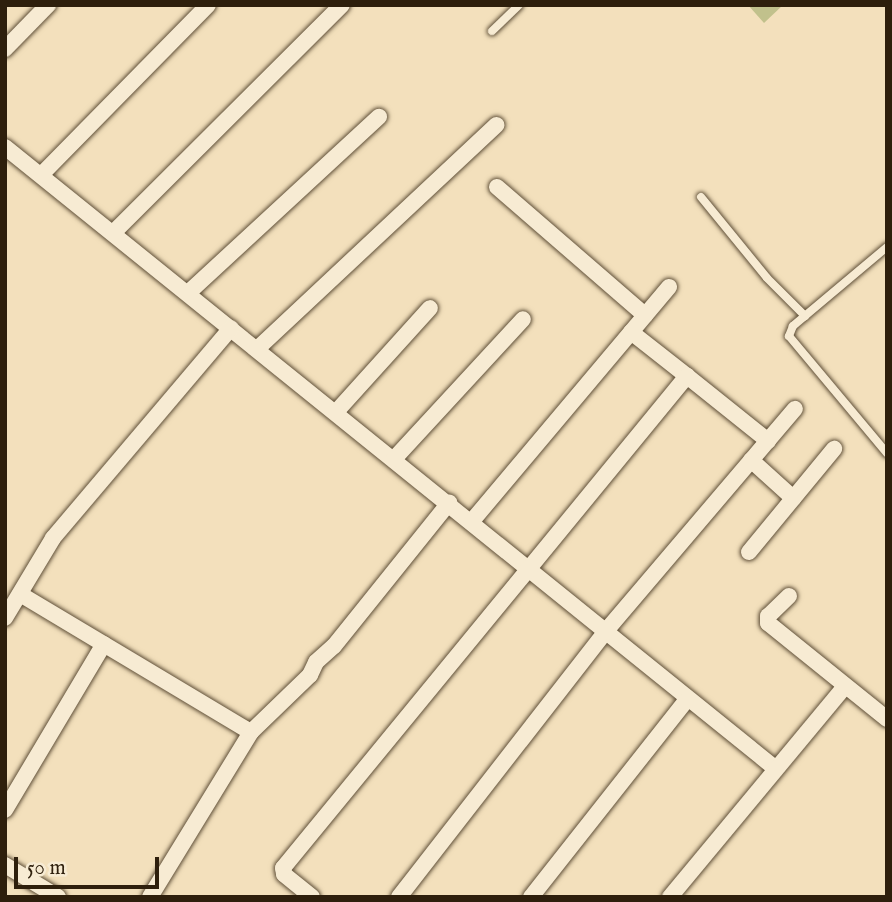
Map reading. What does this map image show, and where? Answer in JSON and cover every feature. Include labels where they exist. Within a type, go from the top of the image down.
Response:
[{"type":"street","points":[[5,49],[48,5]]},
{"type":"street","points":[[41,175],[208,5]]},
{"type":"street","points":[[114,233],[342,5]]},
{"type":"street","points":[[188,293],[379,117]]},
{"type":"street","points":[[257,349],[496,125]]},
{"type":"street","points":[[5,147],[449,503],[686,701],[775,768]]},
{"type":"street","points":[[497,187],[645,315]]},
{"type":"street","points":[[472,522],[668,287]]},
{"type":"street","points":[[336,412],[430,308]]},
{"type":"street","points":[[394,459],[523,319]]},
{"type":"street","points":[[5,618],[53,538],[231,328]]},
{"type":"street","points":[[631,332],[768,441]]},
{"type":"street","points":[[312,897],[282,869],[687,376]]},
{"type":"street","points":[[399,897],[605,632],[795,409]]},
{"type":"street","points":[[749,552],[834,449]]},
{"type":"street","points":[[751,460],[793,498]]},
{"type":"street","points":[[150,897],[251,732],[310,675],[316,662],[334,646],[449,503]]},
{"type":"street","points":[[20,594],[251,732]]},
{"type":"street","points":[[789,596],[767,621],[887,719]]},
{"type":"street","points":[[5,810],[104,645]]},
{"type":"street","points":[[670,897],[845,686]]},
{"type":"street","points":[[531,897],[686,701]]},
{"type":"street","points":[[5,865],[58,897]]},
{"type":"lane","points":[[492,31],[519,5]]},
{"type":"lane","points":[[701,197],[767,278],[805,316]]},
{"type":"lane","points":[[887,247],[793,326],[791,342],[887,453]]},
{"type":"green space","points":[[748,5],[783,5],[764,23]]}]
